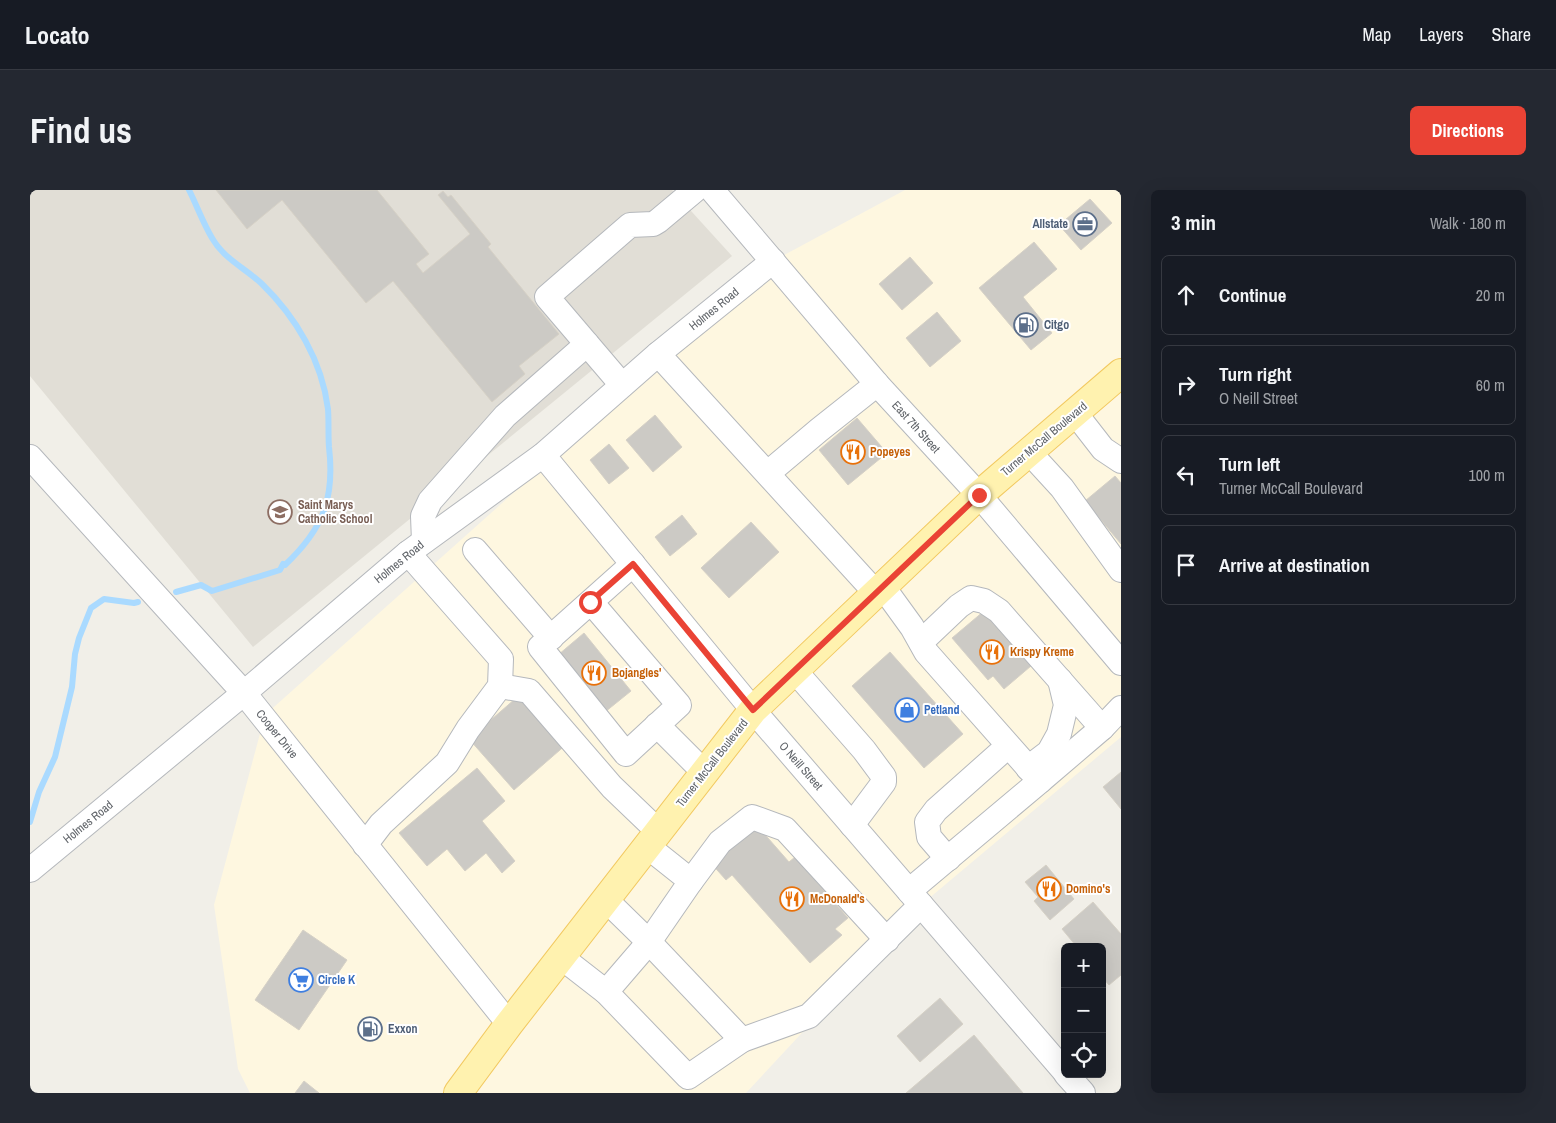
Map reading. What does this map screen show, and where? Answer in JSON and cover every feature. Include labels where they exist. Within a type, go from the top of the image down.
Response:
[{"type":"main road","name":"Turner McCall Boulevard","points":[[458,1093],[509,1024],[753,710],[979,495],[1121,374]]},
{"type":"street","points":[[622,385],[547,297],[630,225],[656,223],[695,190]]},
{"type":"street","name":"East 7th Street","points":[[712,190],[878,384],[979,495],[1121,662]]},
{"type":"street","name":"Holmes Road","points":[[30,870],[244,693],[416,547],[543,455],[658,354],[773,261]]},
{"type":"street","points":[[365,845],[381,824],[447,763],[468,729],[500,686],[501,659],[416,547],[423,516],[430,501],[505,416],[588,344]]},
{"type":"street","points":[[658,354],[768,474],[912,626],[926,652],[1034,775]]},
{"type":"street","points":[[768,474],[819,430],[878,384]]},
{"type":"street","points":[[1075,413],[1103,449],[1121,461]]},
{"type":"street","points":[[1029,452],[1062,488],[1121,570]]},
{"type":"street","name":"O Neill Street","points":[[543,455],[753,710],[1061,1067]]},
{"type":"street","name":"Cooper Drive","points":[[30,457],[244,693],[509,1024]]},
{"type":"street","points":[[475,550],[551,638]]},
{"type":"street","points":[[590,602],[679,705],[626,754],[540,647],[551,638],[590,602],[633,564]]},
{"type":"street","points":[[921,642],[959,606],[971,598],[984,600],[999,611],[1102,728]]},
{"type":"street","points":[[795,670],[864,750],[884,777],[884,782],[852,825]]},
{"type":"street","points":[[1034,775],[1059,734],[1066,705],[1060,680]]},
{"type":"street","points":[[500,686],[529,691],[612,787],[653,839],[691,881]]},
{"type":"street","points":[[561,957],[606,992],[688,1077],[742,1040],[809,1016],[887,940],[915,898],[948,859],[1034,775],[1102,728],[1121,708]]},
{"type":"street","points":[[657,725],[705,773]]},
{"type":"street","points":[[948,859],[929,837],[927,822],[936,810],[1008,746]]},
{"type":"street","points":[[606,992],[650,942],[720,842],[752,817],[785,829],[887,940]]},
{"type":"street","points":[[606,900],[650,942],[742,1040]]},
{"type":"street","name":"O Neill Street","points":[[1070,1078],[1083,1093]]},
{"type":"shaded area","name":"Saint Marys Catholic School","points":[[33,190],[672,190],[732,256],[253,647],[30,376],[30,193]]},
{"type":"shaded area","points":[[905,190],[1121,190],[1121,737],[921,905],[746,1093],[250,1093],[238,1069],[214,905],[265,715],[773,261]]},
{"type":"building","points":[[216,190],[377,190],[429,254],[416,264],[423,273],[470,234],[438,195],[443,191],[448,197],[451,195],[491,244],[488,247],[559,334],[519,366],[525,374],[492,402],[393,281],[366,303],[282,200],[247,229]]},
{"type":"building","name":"Allstate","points":[[1090,199],[1112,223],[1081,250],[1059,225]]},
{"type":"building","points":[[1034,242],[1057,269],[1023,297],[1052,333],[1031,350],[979,288]]},
{"type":"building","points":[[910,257],[933,283],[902,310],[879,284]]},
{"type":"building","points":[[937,312],[961,341],[930,367],[906,338]]},
{"type":"building","points":[[655,415],[682,447],[653,472],[626,440]]},
{"type":"building","name":"Popeyes","points":[[857,418],[887,453],[848,485],[819,450]]},
{"type":"building","points":[[609,444],[629,468],[609,484],[590,460]]},
{"type":"building","points":[[1115,476],[1121,483],[1121,544],[1085,501]]},
{"type":"building","points":[[682,515],[697,534],[670,556],[655,537]]},
{"type":"building","points":[[751,522],[779,552],[729,598],[701,568]]},
{"type":"building","name":"Krispy Kreme","points":[[984,611],[1031,666],[1004,689],[993,676],[988,680],[952,638]]},
{"type":"building","name":"Bojangles'","points":[[584,633],[631,691],[605,712],[558,655]]},
{"type":"building","name":"Petland","points":[[890,652],[963,734],[924,768],[852,686]]},
{"type":"building","points":[[523,692],[568,743],[514,790],[469,739]]},
{"type":"building","points":[[477,768],[505,801],[482,821],[515,861],[502,873],[486,853],[465,871],[447,849],[427,866],[399,833]]},
{"type":"building","points":[[1121,772],[1121,809],[1103,787]]},
{"type":"building","name":"McDonald's","points":[[754,822],[789,862],[795,857],[848,918],[835,929],[842,935],[810,963],[732,875],[726,880],[709,861]]},
{"type":"building","name":"Domino's","points":[[1046,865],[1074,899],[1050,920],[1034,901],[1038,897],[1025,882]]},
{"type":"building","points":[[1093,902],[1121,934],[1121,975],[1109,985],[1106,982],[1106,943],[1074,943],[1062,929]]},
{"type":"building","name":"Circle K","points":[[303,930],[347,960],[299,1030],[255,1000]]},
{"type":"building","points":[[940,998],[963,1024],[920,1062],[897,1036]]},
{"type":"building","points":[[974,1035],[1023,1093],[906,1093]]},
{"type":"building","points":[[304,1081],[319,1093],[295,1093]]},
{"type":"waterway","points":[[176,592],[201,585],[212,591],[280,570],[283,564],[285,565],[309,539],[317,526],[324,512],[330,482],[328,409],[325,391],[306,341],[286,311],[262,284],[222,252],[212,238],[189,190]]},
{"type":"waterway","points":[[30,822],[39,792],[55,757],[72,687],[75,654],[91,608],[104,599],[138,602]]},
{"type":"place","name":"Allstate","points":[[1085,224]]},
{"type":"place","name":"Citgo","points":[[1026,325]]},
{"type":"place","name":"Popeyes","points":[[853,452]]},
{"type":"place","name":"Saint Marys Catholic School","points":[[280,512]]},
{"type":"place","name":"Krispy Kreme","points":[[992,652]]},
{"type":"place","name":"Bojangles'","points":[[594,673]]},
{"type":"place","name":"Petland","points":[[907,710]]},
{"type":"place","name":"Domino's","points":[[1049,889]]},
{"type":"place","name":"McDonald's","points":[[792,899]]},
{"type":"place","name":"Circle K","points":[[301,980]]},
{"type":"place","name":"Exxon","points":[[370,1029]]},
{"type":"route","points":[[590,602],[633,564],[753,710],[979,495]]}]
